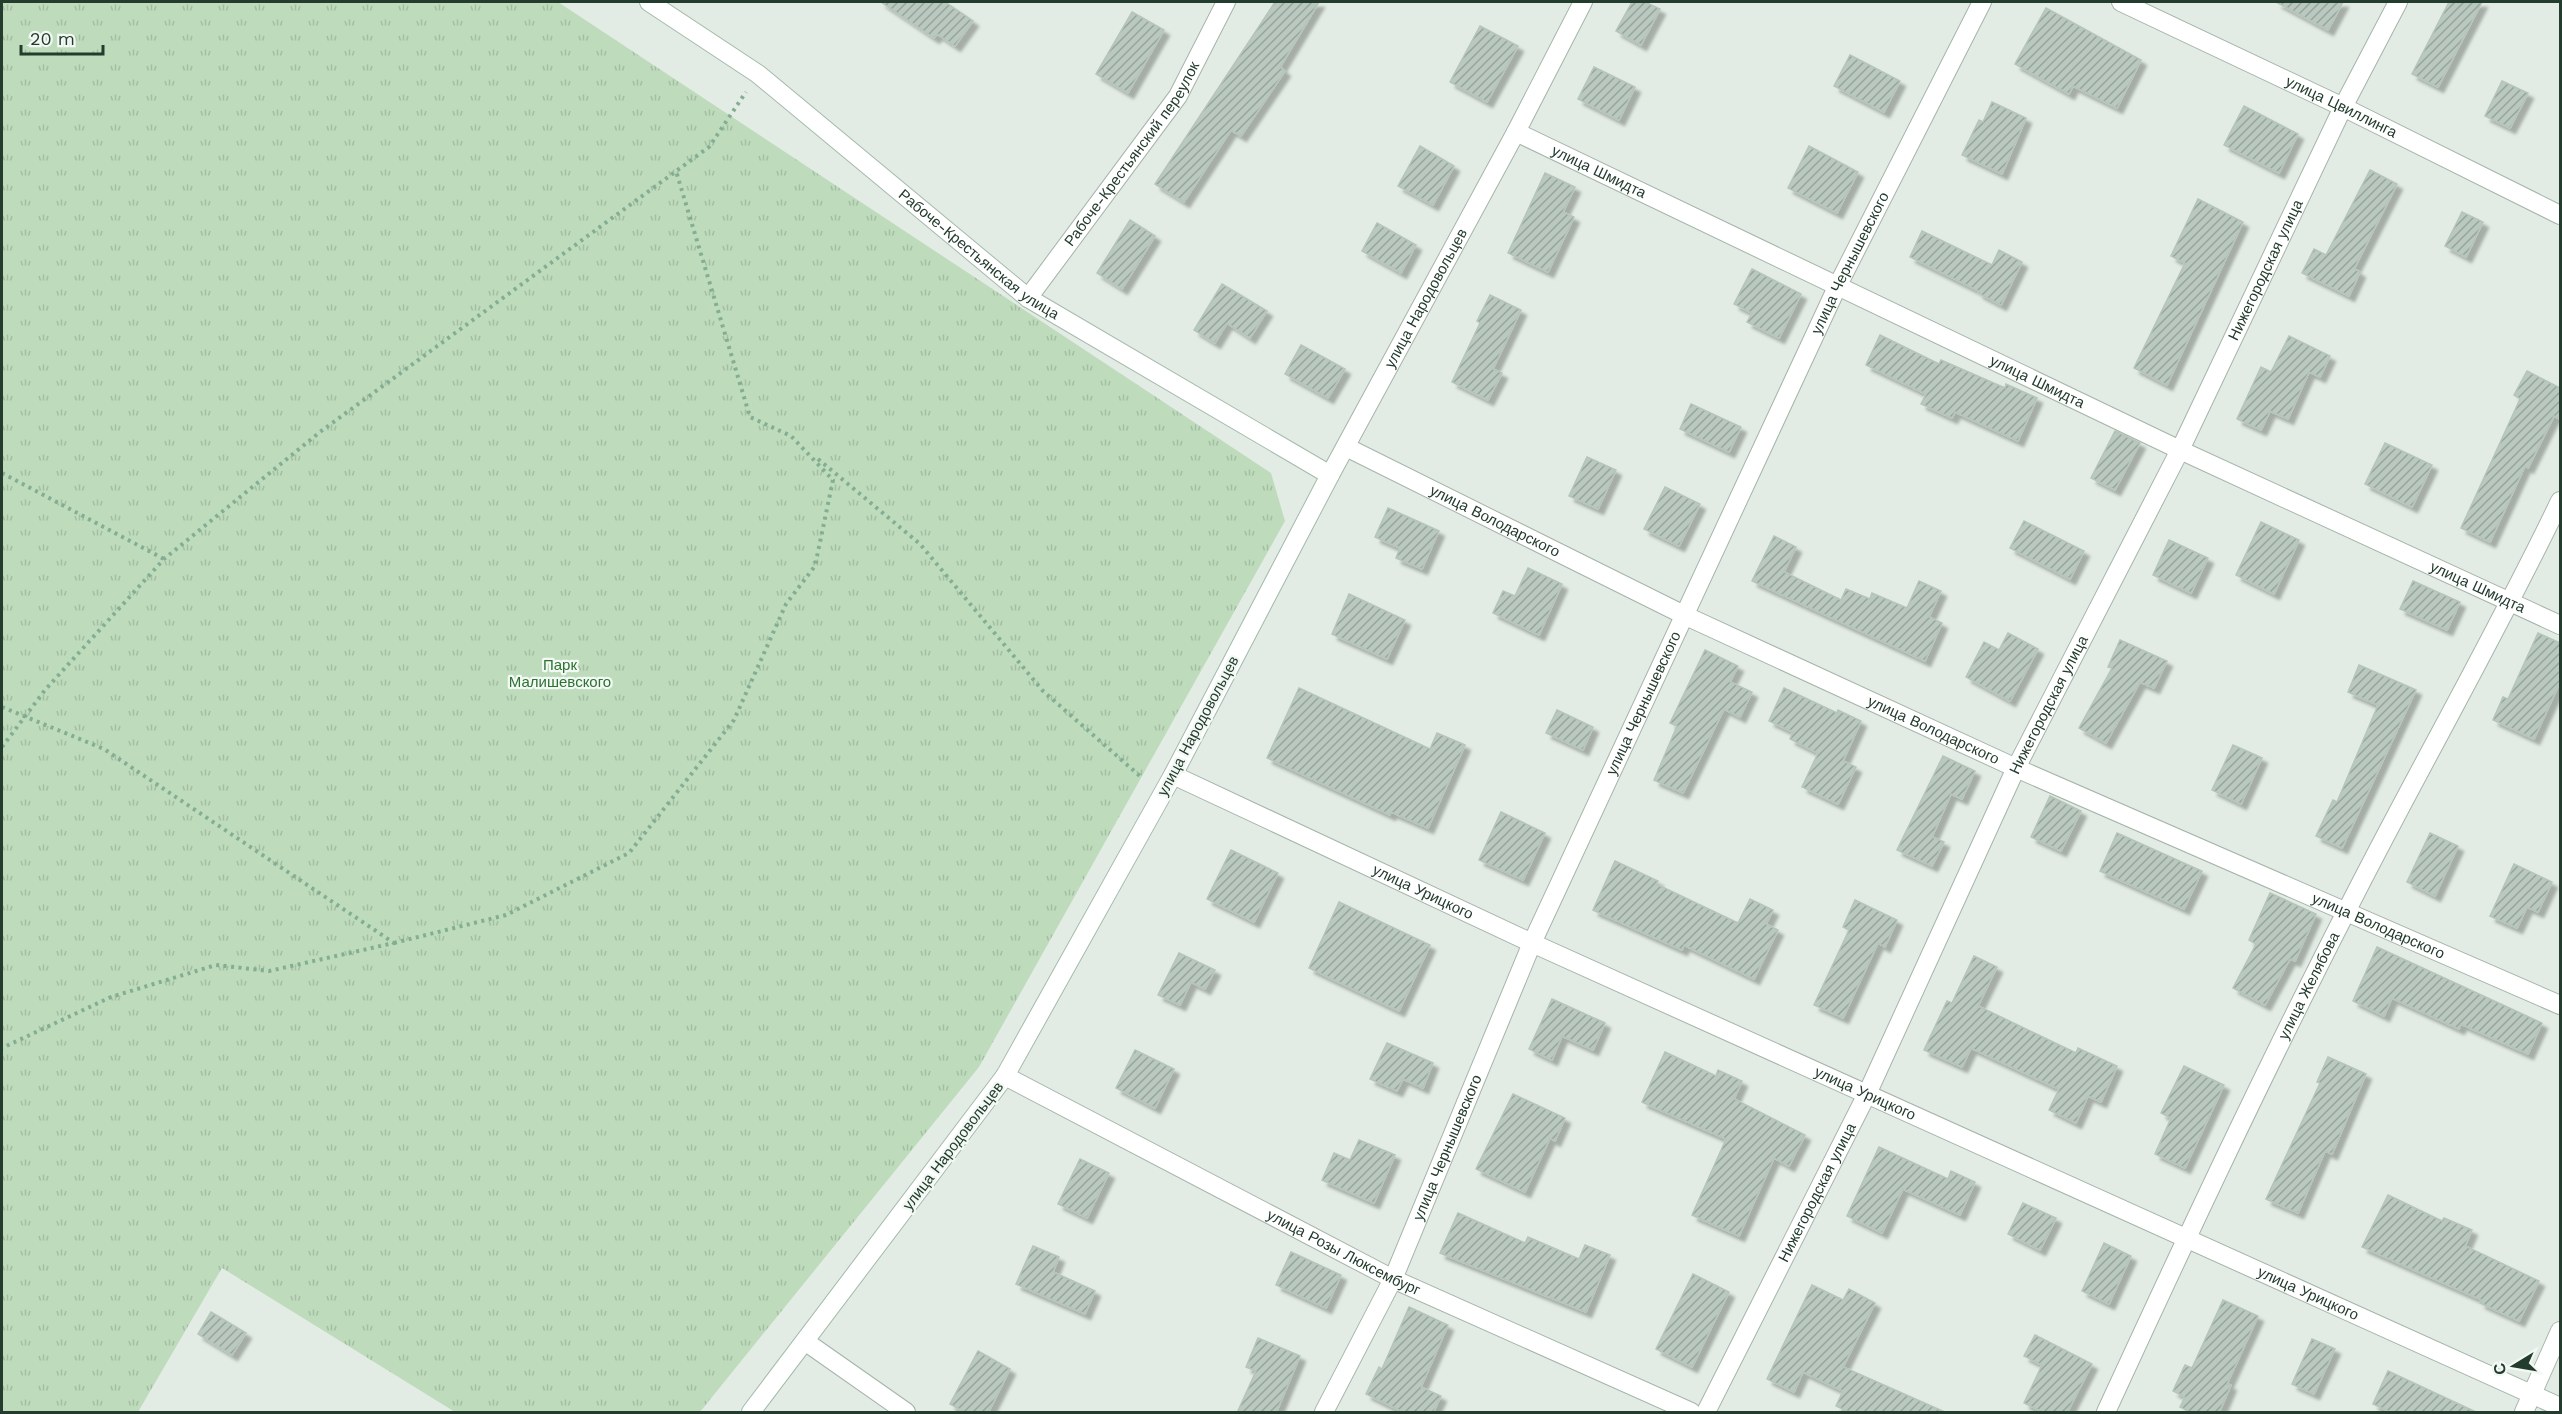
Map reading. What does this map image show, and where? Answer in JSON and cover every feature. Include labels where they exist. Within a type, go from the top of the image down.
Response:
[{"type":"street","name":"Рабоче-Крестьянская улица","points":[[649,2],[758,74],[1028,298],[1330,475]]},
{"type":"street","name":"Рабоче-Крестьянский переулок","points":[[1028,298],[1178,96],[1226,2]]},
{"type":"street","name":"улица Народовольцев","points":[[751,1413],[1005,1076],[1173,775],[1330,475],[1348,448],[1583,2]]},
{"type":"street","name":"улица Чернышевского","points":[[1324,1413],[1393,1279],[1532,943],[1838,285],[1982,2]]},
{"type":"street","name":"улица Цвиллинга","points":[[2121,2],[2343,106],[2560,215]]},
{"type":"street","name":"Нижегородская улица","points":[[1706,1413],[1867,1094],[2016,768],[2180,450],[2343,106],[2398,2]]},
{"type":"street","name":"улица Шмидта","points":[[1516,132],[2180,450],[2511,605],[2560,625]]},
{"type":"street","name":"улица Володарского","points":[[1348,448],[1686,616],[2016,768],[2560,1005]]},
{"type":"street","name":"улица Желябова","points":[[2106,1413],[2187,1236],[2345,913],[2511,605],[2560,501]]},
{"type":"street","name":"улица Урицкого","points":[[1173,775],[1532,943],[2187,1236],[2560,1407]]},
{"type":"street","name":"улица Розы Люксембург","points":[[1005,1076],[1393,1279],[1691,1413]]},
{"type":"street","points":[[2524,1413],[2560,1332]]},
{"type":"street","points":[[806,1342],[899,1405],[906,1413]]},
{"type":"path","points":[[2,747],[45,690],[164,559],[320,432],[709,147],[758,74]]},
{"type":"path","points":[[676,171],[712,299],[750,417],[791,436],[920,544],[1043,692],[1142,777]]},
{"type":"path","points":[[2,1048],[111,997],[216,965],[268,971],[506,915],[629,853],[734,720],[786,604],[815,566],[833,480],[810,453]]},
{"type":"path","points":[[2,473],[164,559]]},
{"type":"path","points":[[2,707],[104,749],[394,943]]},
{"type":"green space","name":"Парк Малишевского","points":[[2,2],[558,2],[1271,473],[1285,521],[979,1067],[700,1412],[455,1412],[222,1268],[138,1412],[2,1412]]},
{"type":"building","points":[[881,2],[945,2],[973,21],[955,46],[937,34],[934,38]]},
{"type":"building","points":[[1275,2],[1319,2],[1280,67],[1285,71],[1241,136],[1231,130],[1184,202],[1155,184]]},
{"type":"building","points":[[1632,2],[1645,2],[1660,9],[1641,45],[1616,31]]},
{"type":"building","points":[[2276,2],[2343,2],[2328,30]]},
{"type":"building","points":[[2449,2],[2482,2],[2438,87],[2412,74]]},
{"type":"building","points":[[2046,8],[2141,60],[2117,108],[2073,86],[2069,94],[2015,64]]},
{"type":"building","points":[[1132,12],[1164,30],[1128,93],[1096,74]]},
{"type":"building","points":[[1480,26],[1518,46],[1487,102],[1450,82]]},
{"type":"building","points":[[1850,55],[1900,81],[1884,112],[1834,86]]},
{"type":"building","points":[[1594,67],[1635,87],[1619,120],[1578,99]]},
{"type":"building","points":[[2502,81],[2528,93],[2510,128],[2485,116]]},
{"type":"building","points":[[1992,102],[2026,118],[2002,174],[1962,155],[1979,120],[1983,122]]},
{"type":"building","points":[[2244,106],[2298,134],[2279,173],[2224,145]]},
{"type":"building","points":[[1420,146],[1454,166],[1433,205],[1398,186]]},
{"type":"building","points":[[1809,146],[1858,172],[1837,213],[1788,188]]},
{"type":"building","points":[[2370,170],[2397,184],[2354,269],[2360,272],[2349,296],[2302,273],[2314,249],[2326,255]]},
{"type":"building","points":[[1545,173],[1575,187],[1563,212],[1574,217],[1548,272],[1508,253]]},
{"type":"building","points":[[2198,199],[2243,222],[2167,385],[2134,368],[2185,263],[2171,256]]},
{"type":"building","points":[[2462,212],[2483,222],[2466,257],[2445,246]]},
{"type":"building","points":[[1130,220],[1155,236],[1122,289],[1097,273]]},
{"type":"building","points":[[1377,223],[1416,245],[1401,273],[1362,251]]},
{"type":"building","points":[[1922,231],[1992,265],[1999,250],[2022,262],[2001,305],[1978,293],[1979,291],[1910,257]]},
{"type":"building","points":[[1752,269],[1801,294],[1779,338],[1747,322],[1752,313],[1734,304]]},
{"type":"building","points":[[1222,284],[1267,311],[1250,338],[1227,323],[1215,343],[1194,330]]},
{"type":"building","points":[[1490,295],[1521,310],[1493,369],[1502,373],[1488,400],[1452,382],[1480,323],[1477,321]]},
{"type":"building","points":[[1880,335],[1939,364],[1941,360],[2005,388],[2006,384],[2037,398],[2018,441],[1955,412],[1952,418],[1921,404],[1926,394],[1866,365]]},
{"type":"building","points":[[2289,336],[2330,356],[2320,377],[2309,372],[2288,419],[2270,411],[2261,430],[2237,419],[2261,367],[2271,372]]},
{"type":"building","points":[[1301,345],[1345,369],[1328,398],[1285,374]]},
{"type":"building","points":[[2527,371],[2560,388],[2560,419],[2554,416],[2528,468],[2525,466],[2490,542],[2461,528],[2520,399],[2514,395]]},
{"type":"building","points":[[1691,404],[1741,427],[1729,452],[1680,429]]},
{"type":"building","points":[[2115,431],[2140,443],[2115,490],[2091,478]]},
{"type":"building","points":[[2385,443],[2432,465],[2412,507],[2365,484]]},
{"type":"building","points":[[1587,457],[1616,470],[1598,509],[1569,496]]},
{"type":"building","points":[[1665,487],[1700,504],[1679,546],[1644,529]]},
{"type":"building","points":[[1388,508],[1439,531],[1422,569],[1396,558],[1400,548],[1375,537]]},
{"type":"building","points":[[2024,521],[2084,551],[2070,579],[2010,548]]},
{"type":"building","points":[[2261,522],[2299,540],[2274,594],[2236,575]]},
{"type":"building","points":[[1774,536],[1796,547],[1784,572],[1841,600],[1846,589],[1870,599],[1872,593],[1907,608],[1919,581],[1941,591],[1929,617],[1942,623],[1925,661],[1752,581]]},
{"type":"building","points":[[2169,540],[2208,558],[2191,593],[2153,575]]},
{"type":"building","points":[[1528,568],[1562,584],[1539,635],[1493,613],[1503,591],[1515,596]]},
{"type":"building","points":[[2413,581],[2460,602],[2447,630],[2400,609]]},
{"type":"building","points":[[1349,594],[1405,620],[1387,659],[1332,634]]},
{"type":"building","points":[[2008,633],[2038,649],[2010,701],[1966,677],[1984,642],[1999,650]]},
{"type":"building","points":[[2538,633],[2560,643],[2560,682],[2534,739],[2493,720],[2503,697],[2508,699]]},
{"type":"building","points":[[2120,640],[2167,661],[2154,688],[2140,682],[2106,743],[2079,728],[2112,668],[2108,667]]},
{"type":"building","points":[[1705,650],[1738,666],[1730,682],[1752,692],[1740,717],[1724,709],[1683,793],[1654,780],[1677,726],[1670,723]]},
{"type":"building","points":[[2359,665],[2416,690],[2342,848],[2316,836],[2333,800],[2337,802],[2378,705],[2348,692]]},
{"type":"building","points":[[1299,688],[1430,749],[1437,733],[1465,745],[1428,828],[1391,812],[1390,815],[1267,758]]},
{"type":"building","points":[[1784,688],[1837,713],[1838,710],[1861,721],[1843,761],[1856,767],[1838,804],[1802,787],[1818,753],[1790,739],[1793,732],[1769,721]]},
{"type":"building","points":[[1557,710],[1593,727],[1583,750],[1546,733]]},
{"type":"building","points":[[2233,745],[2262,758],[2241,804],[2212,790]]},
{"type":"building","points":[[1943,756],[1975,771],[1962,799],[1951,794],[1932,837],[1944,842],[1932,866],[1897,850]]},
{"type":"building","points":[[2050,796],[2081,811],[2061,851],[2031,837]]},
{"type":"building","points":[[1501,812],[1545,833],[1523,880],[1479,860]]},
{"type":"building","points":[[2117,833],[2202,871],[2184,909],[2100,871]]},
{"type":"building","points":[[2430,833],[2458,846],[2435,896],[2407,882]]},
{"type":"building","points":[[1231,850],[1278,873],[1254,922],[1207,899]]},
{"type":"building","points":[[1615,861],[1658,881],[1656,884],[1738,923],[1750,899],[1773,910],[1766,924],[1778,930],[1754,979],[1684,945],[1682,950],[1593,910]]},
{"type":"building","points":[[2514,864],[2552,882],[2538,912],[2527,907],[2517,928],[2490,916]]},
{"type":"building","points":[[2270,893],[2316,914],[2295,961],[2290,959],[2265,1005],[2233,988],[2256,944],[2249,940]]},
{"type":"building","points":[[1855,900],[1897,920],[1885,947],[1878,943],[1843,1018],[1814,1005],[1849,930],[1843,927]]},
{"type":"building","points":[[1339,902],[1430,945],[1399,1011],[1309,968]]},
{"type":"building","points":[[2377,947],[2542,1023],[2528,1054],[2461,1024],[2459,1029],[2392,998],[2384,1016],[2353,1001]]},
{"type":"building","points":[[1179,953],[1215,970],[1205,989],[1191,982],[1180,1005],[1158,995]]},
{"type":"building","points":[[1974,956],[1997,967],[1978,1006],[2076,1053],[2078,1048],[2117,1066],[2101,1102],[2088,1096],[2076,1123],[2049,1110],[2059,1089],[1971,1048],[1962,1067],[1924,1050],[1947,1001],[1952,1003]]},
{"type":"building","points":[[1552,999],[1605,1023],[1593,1050],[1562,1036],[1552,1060],[1529,1049]]},
{"type":"building","points":[[1387,1043],[1433,1063],[1423,1088],[1403,1079],[1397,1091],[1370,1079]]},
{"type":"building","points":[[1135,1050],[1174,1069],[1155,1108],[1116,1088]]},
{"type":"building","points":[[1665,1052],[1716,1076],[1718,1070],[1742,1081],[1734,1099],[1805,1135],[1789,1166],[1774,1158],[1739,1236],[1692,1215],[1726,1139],[1642,1102]]},
{"type":"building","points":[[2328,1057],[2366,1074],[2332,1154],[2325,1151],[2298,1213],[2266,1199],[2320,1083],[2317,1082]]},
{"type":"building","points":[[2184,1066],[2224,1085],[2185,1168],[2155,1154],[2171,1118],[2161,1113]]},
{"type":"building","points":[[1513,1094],[1565,1118],[1555,1141],[1550,1138],[1525,1192],[1476,1169]]},
{"type":"building","points":[[1359,1140],[1395,1155],[1374,1203],[1322,1180],[1334,1153],[1350,1160]]},
{"type":"building","points":[[1879,1147],[1948,1179],[1951,1171],[1975,1182],[1960,1215],[1903,1189],[1882,1233],[1847,1216]]},
{"type":"building","points":[[1080,1159],[1109,1173],[1087,1218],[1058,1204]]},
{"type":"building","points":[[2388,1195],[2442,1221],[2444,1218],[2472,1230],[2465,1246],[2539,1281],[2519,1321],[2480,1303],[2482,1300],[2362,1247]]},
{"type":"building","points":[[2023,1203],[2056,1218],[2040,1250],[2008,1234]]},
{"type":"building","points":[[1458,1213],[1525,1243],[1528,1237],[1579,1259],[1585,1245],[1610,1255],[1586,1312],[1440,1253]]},
{"type":"building","points":[[2104,1243],[2131,1256],[2109,1304],[2082,1291]]},
{"type":"building","points":[[1033,1246],[1059,1257],[1053,1272],[1095,1291],[1085,1314],[1016,1284]]},
{"type":"building","points":[[1291,1252],[1341,1275],[1326,1308],[1276,1285]]},
{"type":"building","points":[[1693,1274],[1729,1292],[1692,1367],[1656,1349]]},
{"type":"building","points":[[1812,1285],[1843,1300],[1849,1289],[1875,1303],[1843,1367],[1947,1413],[1851,1413],[1836,1406],[1843,1391],[1803,1372],[1794,1392],[1767,1379]]},
{"type":"building","points":[[2223,1300],[2258,1316],[2227,1384],[2231,1385],[2219,1413],[2192,1413],[2180,1407],[2185,1397],[2173,1391],[2185,1365],[2192,1368]]},
{"type":"building","points":[[1409,1307],[1448,1325],[1421,1387],[1441,1396],[1433,1413],[1405,1413],[1366,1394],[1379,1367],[1382,1369]]},
{"type":"building","points":[[211,1312],[246,1333],[232,1355],[198,1334]]},
{"type":"building","points":[[2035,1335],[2092,1364],[2067,1413],[2045,1413],[2024,1403],[2042,1365],[2024,1356]]},
{"type":"building","points":[[1258,1338],[1300,1356],[1276,1413],[1237,1413],[1256,1371],[1246,1367]]},
{"type":"building","points":[[2312,1339],[2335,1349],[2314,1394],[2292,1384]]},
{"type":"building","points":[[978,1351],[1010,1369],[988,1413],[966,1413],[950,1404]]},
{"type":"building","points":[[2388,1371],[2478,1413],[2392,1413],[2373,1404]]}]
